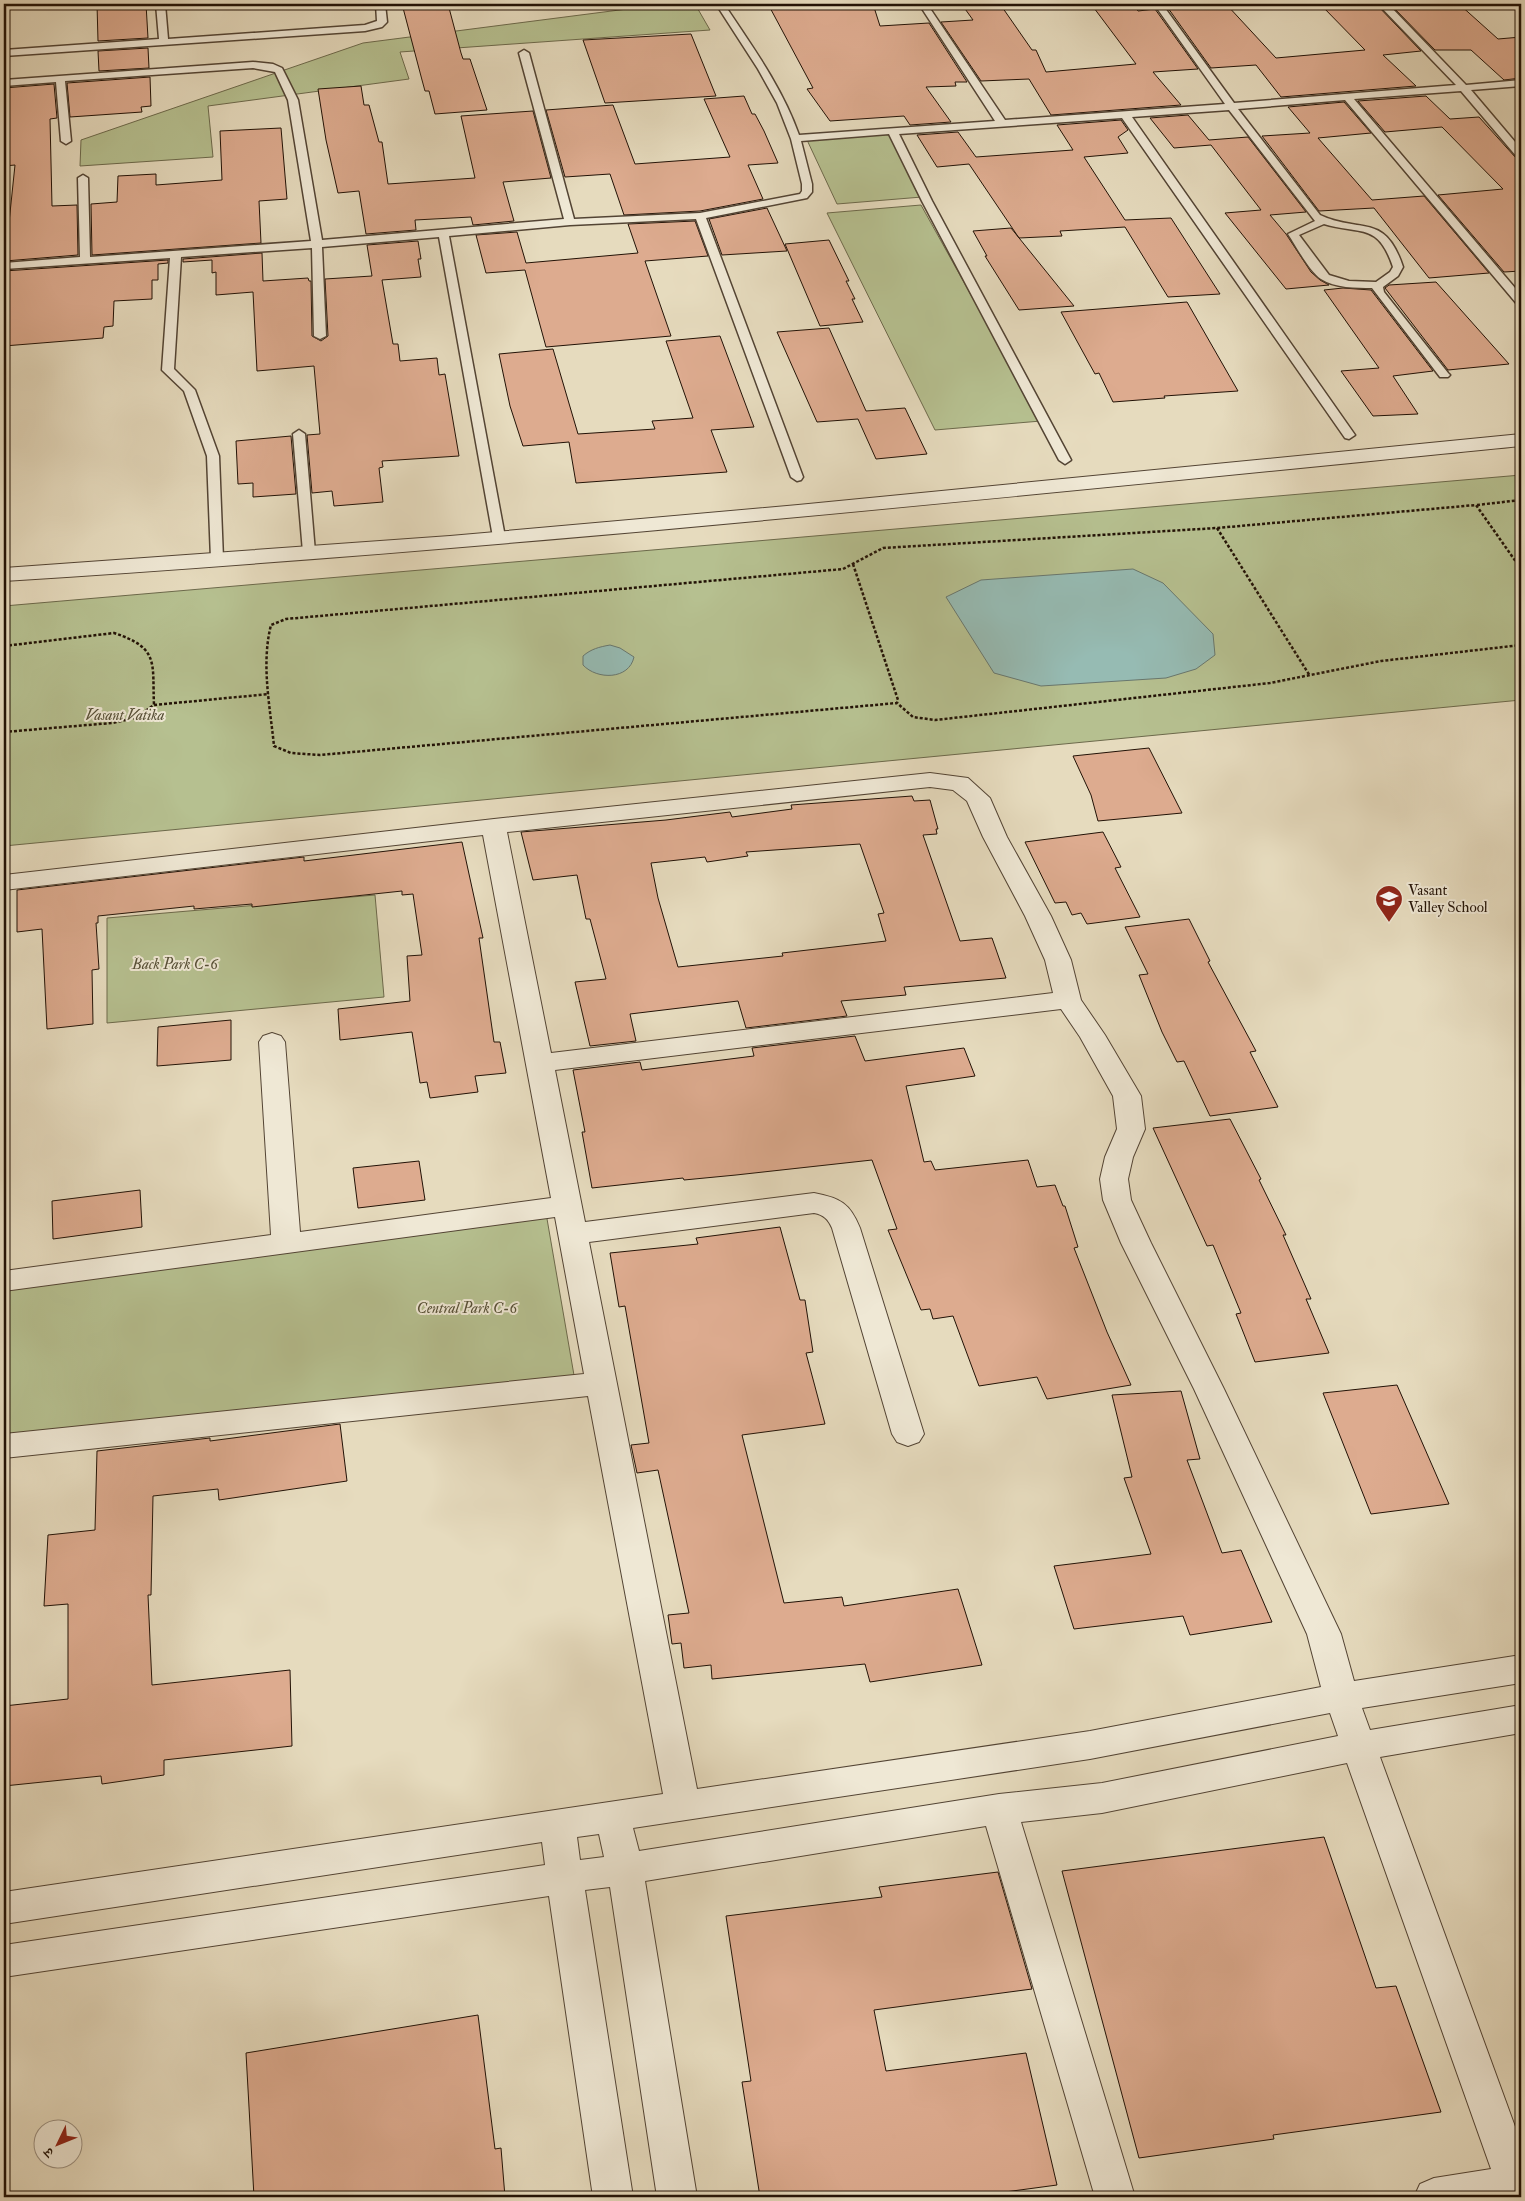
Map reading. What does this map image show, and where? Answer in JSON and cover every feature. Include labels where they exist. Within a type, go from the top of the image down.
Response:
[{"type":"street","points":[[4,575],[499,537],[1071,486],[1521,440]]},
{"type":"street","points":[[4,882],[494,826],[930,780],[960,783],[978,798],[995,837],[1038,916],[1058,960],[1068,1000],[1092,1034],[1127,1096],[1131,1129],[1119,1157],[1114,1179],[1117,1200],[1136,1243],[1210,1389],[1324,1634],[1341,1697],[1358,1746],[1520,2187],[1434,2197]]},
{"type":"street","points":[[494,826],[683,1806]]},
{"type":"street","points":[[540,1063],[1068,1000]]},
{"type":"street","points":[[272,1042],[286,1243]]},
{"type":"street","points":[[4,1281],[286,1243],[570,1220],[814,1203],[830,1205],[841,1216],[846,1228],[908,1434]]},
{"type":"street","points":[[4,1446],[602,1383]]},
{"type":"street","points":[[4,1908],[1090,1745],[1341,1697],[1521,1669]]},
{"type":"street","points":[[4,1961],[566,1877],[1000,1809],[1102,1798],[1358,1746],[1521,1719]]},
{"type":"street","points":[[1000,1809],[1115,2197]]},
{"type":"street","points":[[613,1817],[624,1868],[677,2197]]},
{"type":"street","points":[[557,1825],[613,2197]]},
{"type":"lane","points":[[160,4],[164,42]]},
{"type":"lane","points":[[4,53],[374,27],[382,22],[380,4]]},
{"type":"lane","points":[[4,266],[176,255],[570,222],[700,216],[803,196],[807,192],[807,184],[796,138],[775,92],[720,4]]},
{"type":"lane","points":[[923,4],[1002,124]]},
{"type":"lane","points":[[1158,4],[1231,106],[1316,217],[1323,221],[1363,227],[1383,237],[1391,245],[1398,267],[1394,274],[1379,285],[1333,281],[1326,277],[1318,270],[1293,234],[1323,221]]},
{"type":"lane","points":[[1383,4],[1463,88],[1521,155]]},
{"type":"lane","points":[[524,53],[570,222]]},
{"type":"lane","points":[[4,83],[253,65],[279,70],[292,100],[317,244],[320,336]]},
{"type":"lane","points":[[60,79],[66,141]]},
{"type":"lane","points":[[796,138],[1125,115],[1521,84]]},
{"type":"lane","points":[[1348,98],[1521,302]]},
{"type":"lane","points":[[1125,115],[1349,434]]},
{"type":"lane","points":[[893,132],[927,201],[1066,460]]},
{"type":"lane","points":[[83,178],[85,260]]},
{"type":"lane","points":[[700,216],[796,477]]},
{"type":"lane","points":[[443,232],[499,537]]},
{"type":"lane","points":[[176,255],[168,370],[189,390],[213,456],[216,559]]},
{"type":"lane","points":[[1379,285],[1377,286],[1379,292],[1444,375]]},
{"type":"lane","points":[[299,434],[309,552]]},
{"type":"path","points":[[1521,500],[1217,528],[883,548],[844,569],[286,619],[271,626],[268,634],[267,662],[274,746],[283,752],[297,755],[371,751],[897,703],[913,717],[934,720],[1270,683],[1381,660],[1521,645]]},
{"type":"path","points":[[1476,505],[1521,569]]},
{"type":"path","points":[[1217,528],[1310,676]]},
{"type":"path","points":[[853,564],[898,700],[897,703]]},
{"type":"path","points":[[4,646],[114,633],[129,637],[144,645],[151,652],[154,705]]},
{"type":"path","points":[[4,732],[112,723],[135,718],[154,705],[269,694]]},
{"type":"green space","points":[[666,4],[695,4],[710,30],[400,52],[409,79],[208,106],[213,157],[80,166],[81,140],[363,43]]},
{"type":"green space","points":[[889,134],[922,197],[837,204],[807,140]]},
{"type":"green space","points":[[921,205],[1041,421],[935,430],[827,213]]},
{"type":"green space","name":"Vasant Vatika","points":[[1521,475],[1521,700],[4,846],[4,606]]},
{"type":"green space","name":"Back Park C-6","points":[[375,895],[384,997],[107,1023],[107,918]]},
{"type":"green space","name":"Central Park C-6","points":[[546,1213],[575,1381],[4,1445],[4,1281]]},
{"type":"water","points":[[1133,569],[1163,583],[1213,634],[1215,655],[1196,669],[1166,678],[1041,686],[994,673],[946,597],[981,580]]},
{"type":"water","points":[[610,645],[620,648],[634,657],[631,665],[626,670],[619,674],[604,675],[589,670],[583,665],[583,656],[595,649]]},
{"type":"building","points":[[97,4],[146,4],[148,38],[98,41]]},
{"type":"building","points":[[402,4],[448,4],[463,59],[470,59],[487,110],[435,114],[429,91],[425,91]]},
{"type":"building","points":[[768,4],[873,4],[880,26],[929,23],[967,82],[955,82],[956,86],[926,87],[951,122],[910,125],[904,116],[830,121],[807,89],[813,88]]},
{"type":"building","points":[[1000,4],[1032,50],[1036,50],[1046,72],[1136,64],[1091,4],[1133,4],[1138,11],[1155,9],[1198,69],[1153,72],[1181,105],[1051,115],[1029,79],[981,81],[941,22],[973,20],[963,6]]},
{"type":"building","points":[[1226,4],[1276,58],[1365,50],[1320,4],[1376,4],[1421,51],[1383,55],[1416,86],[1281,97],[1256,65],[1211,68],[1168,8]]},
{"type":"building","points":[[1390,4],[1459,4],[1498,39],[1521,37],[1521,78],[1504,80],[1471,50],[1435,50]]},
{"type":"building","points":[[691,34],[716,96],[605,103],[583,40]]},
{"type":"building","points":[[148,48],[149,68],[99,71],[98,51]]},
{"type":"building","points":[[150,77],[151,106],[141,107],[142,112],[70,117],[67,83]]},
{"type":"building","points":[[54,84],[57,118],[50,119],[52,206],[77,205],[78,255],[5,261],[15,165],[4,166],[4,88]]},
{"type":"building","points":[[361,86],[364,105],[369,105],[379,142],[382,142],[388,184],[475,178],[461,116],[533,111],[551,178],[503,182],[514,221],[473,225],[471,217],[415,220],[416,230],[366,234],[359,191],[338,193],[326,140],[318,89]]},
{"type":"building","points":[[744,96],[752,114],[755,114],[764,131],[778,163],[748,165],[763,199],[700,211],[624,215],[610,174],[565,177],[546,110],[613,105],[635,164],[730,157],[704,99]]},
{"type":"building","points":[[1426,96],[1450,119],[1479,117],[1516,158],[1521,160],[1521,271],[1504,272],[1438,195],[1503,189],[1442,127],[1385,132],[1358,101]]},
{"type":"building","points":[[1344,102],[1371,133],[1318,138],[1372,200],[1424,196],[1489,273],[1429,278],[1374,208],[1319,211],[1262,136],[1310,133],[1288,107]]},
{"type":"building","points":[[1188,115],[1209,140],[1248,137],[1306,212],[1270,215],[1286,234],[1311,272],[1329,285],[1286,289],[1225,213],[1261,210],[1211,145],[1174,148],[1150,118]]},
{"type":"building","points":[[1121,120],[1128,130],[1118,137],[1128,153],[1084,157],[1125,220],[1171,218],[1220,294],[1168,297],[1125,227],[1060,231],[1062,236],[1019,238],[969,164],[937,167],[917,135],[958,132],[976,157],[1073,150],[1057,125]]},
{"type":"building","points":[[281,128],[287,199],[259,201],[261,243],[92,255],[91,204],[117,202],[118,176],[156,174],[156,185],[222,180],[220,131]]},
{"type":"building","points":[[767,208],[787,251],[722,255],[709,219]]},
{"type":"building","points":[[695,221],[708,256],[645,261],[671,336],[546,347],[525,270],[486,273],[476,235],[517,232],[526,263],[638,253],[628,224]]},
{"type":"building","points":[[1011,228],[1074,306],[1019,310],[985,256],[987,256],[973,231]]},
{"type":"building","points":[[829,240],[849,281],[846,281],[863,322],[820,326],[785,244]]},
{"type":"building","points":[[418,241],[421,277],[382,280],[393,344],[398,344],[400,361],[437,358],[439,375],[445,374],[459,456],[382,461],[383,467],[379,468],[383,502],[334,506],[332,491],[312,493],[307,435],[320,434],[314,366],[257,371],[253,292],[216,295],[216,272],[212,273],[212,260],[183,262],[183,259],[262,253],[263,281],[308,278],[311,281],[312,336],[321,341],[328,336],[325,279],[372,276],[367,245]]},
{"type":"building","points":[[168,260],[168,263],[158,264],[158,280],[152,280],[152,299],[114,301],[113,326],[104,327],[103,338],[4,346],[4,271]]},
{"type":"building","points":[[1436,282],[1509,364],[1448,370],[1385,288],[1389,285]]},
{"type":"building","points":[[1343,288],[1371,290],[1433,371],[1393,376],[1418,414],[1373,416],[1341,371],[1379,368],[1324,290]]},
{"type":"building","points":[[1187,302],[1238,391],[1164,396],[1165,398],[1113,402],[1099,373],[1095,374],[1061,312]]},
{"type":"building","points":[[829,328],[866,411],[905,408],[927,454],[876,459],[858,419],[817,422],[777,332]]},
{"type":"building","points":[[720,336],[754,427],[711,430],[727,472],[576,483],[569,442],[523,446],[510,406],[499,354],[553,349],[578,434],[655,429],[652,421],[693,418],[666,341]]},
{"type":"building","points":[[291,436],[296,494],[253,497],[253,483],[238,484],[236,441]]},
{"type":"building","points":[[1149,748],[1182,813],[1098,821],[1091,795],[1073,756]]},
{"type":"building","points":[[912,796],[914,801],[930,800],[938,829],[936,829],[937,834],[923,835],[960,941],[992,938],[1006,978],[904,987],[906,995],[841,1001],[847,1016],[746,1028],[738,1001],[630,1014],[636,1041],[590,1046],[575,982],[606,979],[590,919],[586,919],[577,875],[533,880],[521,832],[666,820],[730,812],[732,817],[792,809],[791,805]],"holes":[[[860,844],[884,913],[878,914],[886,941],[782,953],[783,956],[678,967],[658,898],[651,863],[705,857],[707,862],[748,856],[746,852]]]},
{"type":"building","points":[[1103,832],[1121,867],[1115,868],[1140,917],[1087,924],[1081,913],[1072,915],[1066,902],[1055,903],[1025,842]]},
{"type":"building","points":[[462,842],[483,938],[479,938],[494,1042],[500,1042],[506,1073],[475,1076],[478,1092],[430,1098],[427,1082],[420,1083],[412,1032],[340,1040],[338,1009],[410,1001],[407,956],[422,955],[413,894],[402,895],[402,891],[252,907],[252,904],[194,909],[194,906],[98,916],[98,923],[96,923],[99,969],[92,970],[93,1024],[47,1029],[42,929],[17,932],[17,890],[304,857],[304,861]]},
{"type":"building","points":[[1189,919],[1210,961],[1208,962],[1256,1051],[1250,1052],[1278,1107],[1210,1116],[1184,1061],[1177,1062],[1162,1032],[1139,975],[1148,974],[1125,927]]},
{"type":"building","points":[[231,1020],[231,1060],[157,1066],[158,1027]]},
{"type":"building","points":[[855,1036],[865,1061],[964,1048],[975,1076],[906,1086],[924,1162],[931,1161],[935,1170],[1028,1160],[1037,1187],[1055,1185],[1063,1206],[1065,1206],[1078,1247],[1074,1248],[1107,1332],[1131,1385],[1047,1399],[1037,1377],[979,1386],[953,1316],[933,1319],[930,1309],[921,1310],[888,1230],[897,1229],[872,1160],[592,1188],[582,1132],[585,1132],[573,1070],[640,1062],[642,1070],[754,1056],[752,1048]]},
{"type":"building","points":[[1230,1119],[1261,1179],[1259,1180],[1286,1235],[1283,1235],[1311,1299],[1306,1299],[1329,1353],[1255,1362],[1236,1314],[1241,1313],[1213,1245],[1207,1246],[1153,1128]]},
{"type":"building","points":[[419,1161],[425,1200],[358,1208],[353,1168]]},
{"type":"building","points":[[140,1190],[142,1227],[53,1239],[52,1201]]},
{"type":"building","points":[[780,1227],[800,1300],[805,1300],[813,1352],[806,1353],[825,1424],[742,1435],[784,1603],[842,1597],[844,1606],[958,1589],[982,1665],[870,1682],[865,1664],[712,1679],[711,1665],[684,1668],[681,1643],[672,1644],[668,1615],[689,1613],[658,1470],[637,1473],[631,1445],[649,1443],[625,1306],[619,1307],[610,1253],[698,1244],[696,1238]]},
{"type":"building","points":[[1397,1385],[1449,1504],[1371,1514],[1323,1393]]},
{"type":"building","points":[[1181,1391],[1200,1459],[1187,1460],[1222,1553],[1241,1550],[1272,1622],[1190,1635],[1183,1616],[1074,1629],[1054,1566],[1151,1554],[1124,1478],[1132,1477],[1112,1395]]},
{"type":"building","points":[[340,1424],[347,1481],[219,1500],[218,1489],[153,1496],[151,1595],[148,1595],[152,1685],[290,1670],[292,1746],[164,1760],[164,1775],[102,1784],[101,1776],[4,1786],[4,1706],[68,1699],[68,1604],[44,1606],[48,1535],[95,1530],[97,1451],[210,1438],[210,1441]]},
{"type":"building","points":[[1324,1837],[1376,1988],[1396,1986],[1441,2112],[1273,2135],[1274,2139],[1139,2158],[1062,1871]]},
{"type":"building","points":[[998,1872],[1032,1989],[874,2010],[886,2071],[1026,2053],[1057,2185],[968,2197],[760,2197],[742,2082],[751,2081],[726,1916],[882,1897],[879,1887]]},
{"type":"building","points":[[478,2015],[495,2149],[501,2148],[505,2197],[254,2197],[246,2053]]},
{"type":"place","name":"Vasant Valley School","points":[[1389,923]]}]
